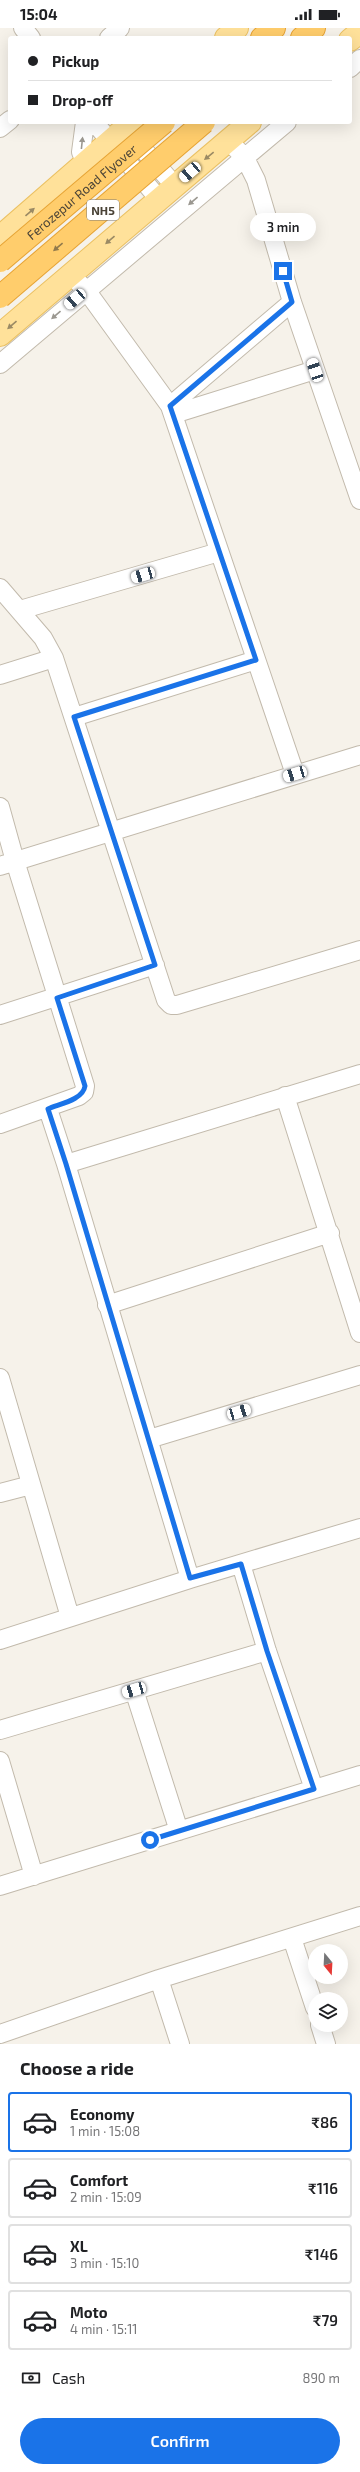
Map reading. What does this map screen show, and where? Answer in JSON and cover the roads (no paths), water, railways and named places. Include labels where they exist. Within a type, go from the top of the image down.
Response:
[{"type":"highway","points":[[264,36],[274,28]]},
{"type":"highway","points":[[304,36],[314,28]]},
{"type":"highway","name":"Ferozepur Road Flyover","points":[[0,261],[162,124]]},
{"type":"highway","name":"Ferozepur Road Flyover","points":[[0,297],[202,124]]},
{"type":"main road","points":[[228,36],[237,28]]},
{"type":"main road","points":[[352,38],[360,32]]},
{"type":"main road","points":[[0,335],[248,124]]},
{"type":"main road","points":[[0,237],[86,164],[122,129]]},
{"type":"street","points":[[111,36],[120,28]]},
{"type":"street","points":[[352,66],[360,59]]},
{"type":"street","points":[[0,128],[8,122]]},
{"type":"street","points":[[85,124],[81,152],[86,164]]},
{"type":"street","points":[[102,124],[122,129],[166,192]]},
{"type":"street","points":[[0,364],[285,124]]},
{"type":"street","points":[[228,140],[245,158],[256,180],[292,302],[360,500]]},
{"type":"street","points":[[70,274],[86,290],[172,410],[295,774]]},
{"type":"street","points":[[172,410],[292,302]]},
{"type":"street","points":[[172,410],[315,370]]},
{"type":"street","points":[[20,610],[219,552]]},
{"type":"street","points":[[0,588],[43,638],[54,658],[166,1000],[171,1004],[177,1005],[360,950]]},
{"type":"street","points":[[0,675],[54,658]]},
{"type":"street","points":[[74,717],[256,660]]},
{"type":"street","points":[[7,864],[295,774],[359,757]]},
{"type":"street","points":[[0,807],[7,864],[57,998],[85,1086],[84,1092],[80,1096],[48,1109],[0,1124]]},
{"type":"street","points":[[0,1015],[57,998],[155,965]]},
{"type":"street","points":[[66,1164],[360,1074]]},
{"type":"street","points":[[285,1096],[330,1233],[360,1333]]},
{"type":"street","points":[[48,1109],[66,1164],[190,1578]]},
{"type":"street","points":[[107,1305],[330,1233]]},
{"type":"street","points":[[149,1439],[360,1375]]},
{"type":"street","points":[[0,1378],[70,1617]]},
{"type":"street","points":[[0,1493],[31,1485]]},
{"type":"street","points":[[0,1640],[190,1578],[360,1528]]},
{"type":"street","points":[[241,1564],[267,1651],[314,1789]]},
{"type":"street","points":[[0,1730],[267,1651]]},
{"type":"street","points":[[134,1690],[179,1831]]},
{"type":"street","points":[[0,1761],[34,1876]]},
{"type":"street","points":[[0,1886],[360,1775]]},
{"type":"street","points":[[0,2034],[160,1979],[360,1916]]},
{"type":"street","points":[[292,1938],[310,1992]]},
{"type":"street","points":[[160,1979],[180,2044]]},
{"type":"street","points":[[322,2032],[326,2044]]}]
